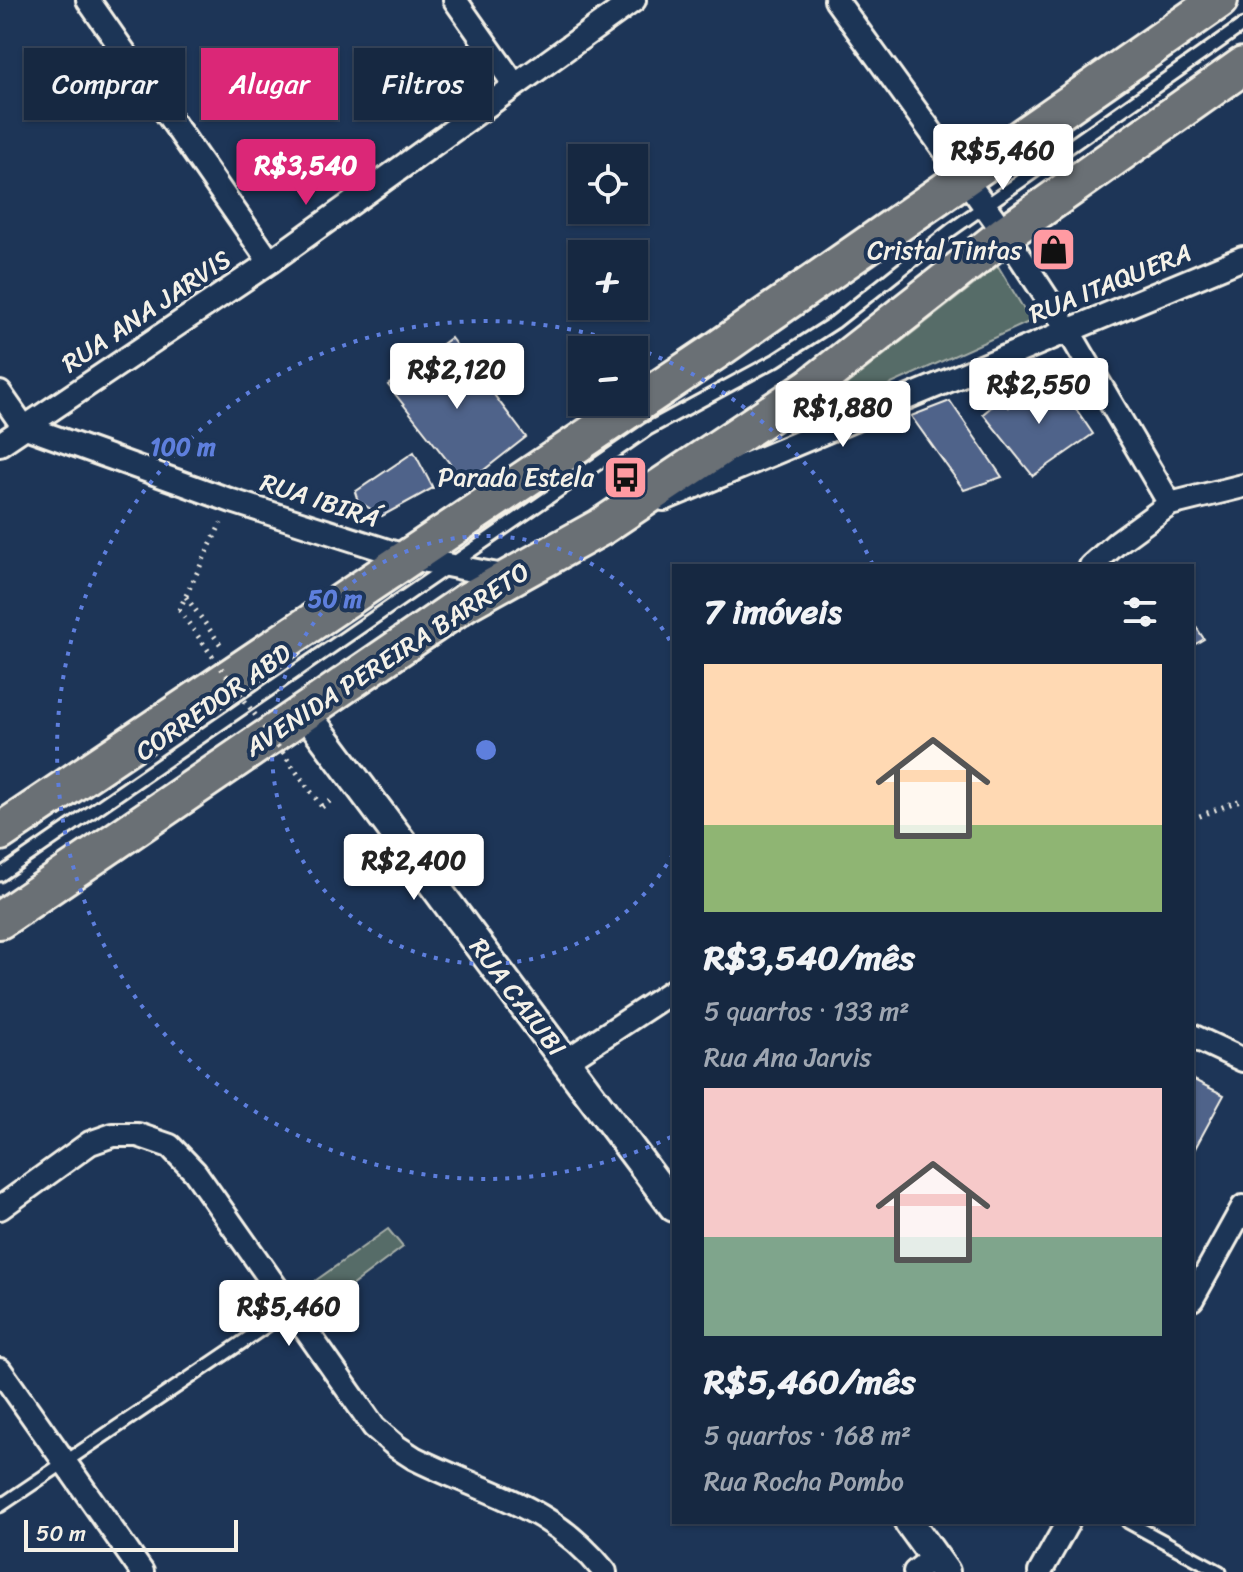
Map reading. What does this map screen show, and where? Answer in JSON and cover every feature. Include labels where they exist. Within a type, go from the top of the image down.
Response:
[{"type":"main road","points":[[0,832],[717,350],[1219,0]]},
{"type":"main road","name":"AVENIDA PEREIRA BARRETO","points":[[0,920],[466,602],[601,527],[810,387],[995,220],[1243,66]]},
{"type":"street","points":[[88,0],[270,262]]},
{"type":"street","points":[[455,0],[514,84]]},
{"type":"street","name":"RUA ANA JARVIS","points":[[0,444],[270,262],[634,0]]},
{"type":"street","points":[[836,0],[995,220],[1068,330],[1170,504]]},
{"type":"street","name":"RUA ITAQUERA","points":[[601,527],[1243,258]]},
{"type":"street","points":[[0,393],[23,426]]},
{"type":"street","name":"RUA IBIRÁ","points":[[23,426],[232,501],[407,557],[507,577]]},
{"type":"street","points":[[1093,564],[1170,504],[1243,486]]},
{"type":"street","name":"RUA CAIUBI","points":[[304,711],[672,1204]]},
{"type":"street","points":[[566,1061],[672,991]]},
{"type":"street","points":[[1194,1037],[1243,1060]]},
{"type":"street","points":[[0,1208],[90,1143],[113,1135],[138,1135],[170,1146],[195,1172],[374,1427],[397,1447],[433,1468],[498,1493],[540,1514],[593,1557],[605,1572]]},
{"type":"street","points":[[1194,1295],[1243,1207]]},
{"type":"street","points":[[0,1370],[142,1572]]},
{"type":"street","points":[[910,1524],[931,1567]]},
{"type":"street","points":[[1040,1572],[1067,1524]]},
{"type":"lane","name":"CORREDOR ABD","points":[[0,875],[648,429],[776,360],[995,220],[1243,25]]},
{"type":"lane","points":[[0,1506],[290,1310]]},
{"type":"lane","points":[[1132,1524],[1220,1572]]},
{"type":"path","points":[[232,501],[179,610],[322,807]]},
{"type":"path","points":[[186,597],[239,671]]},
{"type":"path","points":[[1194,818],[1243,799]]},
{"type":"green space","points":[[998,266],[1031,321],[787,431]]},
{"type":"green space","points":[[388,1229],[403,1247],[323,1307],[308,1286]]},
{"type":"building","points":[[451,338],[526,437],[466,484],[388,385]]},
{"type":"building","points":[[1055,378],[1093,434],[1033,476],[983,414],[1003,397],[1009,407],[1027,388],[1033,397]]},
{"type":"building","points":[[950,401],[1002,477],[964,490],[911,416]]},
{"type":"building","points":[[414,452],[433,488],[382,516],[358,501],[355,492]]},
{"type":"building","points":[[1194,624],[1204,639],[1194,645]]},
{"type":"building","points":[[1194,1080],[1224,1095],[1194,1150]]},
{"type":"place","name":"Cristal Tintas","points":[[1053,250]]},
{"type":"place","name":"Parada Estela","points":[[625,477]]}]
